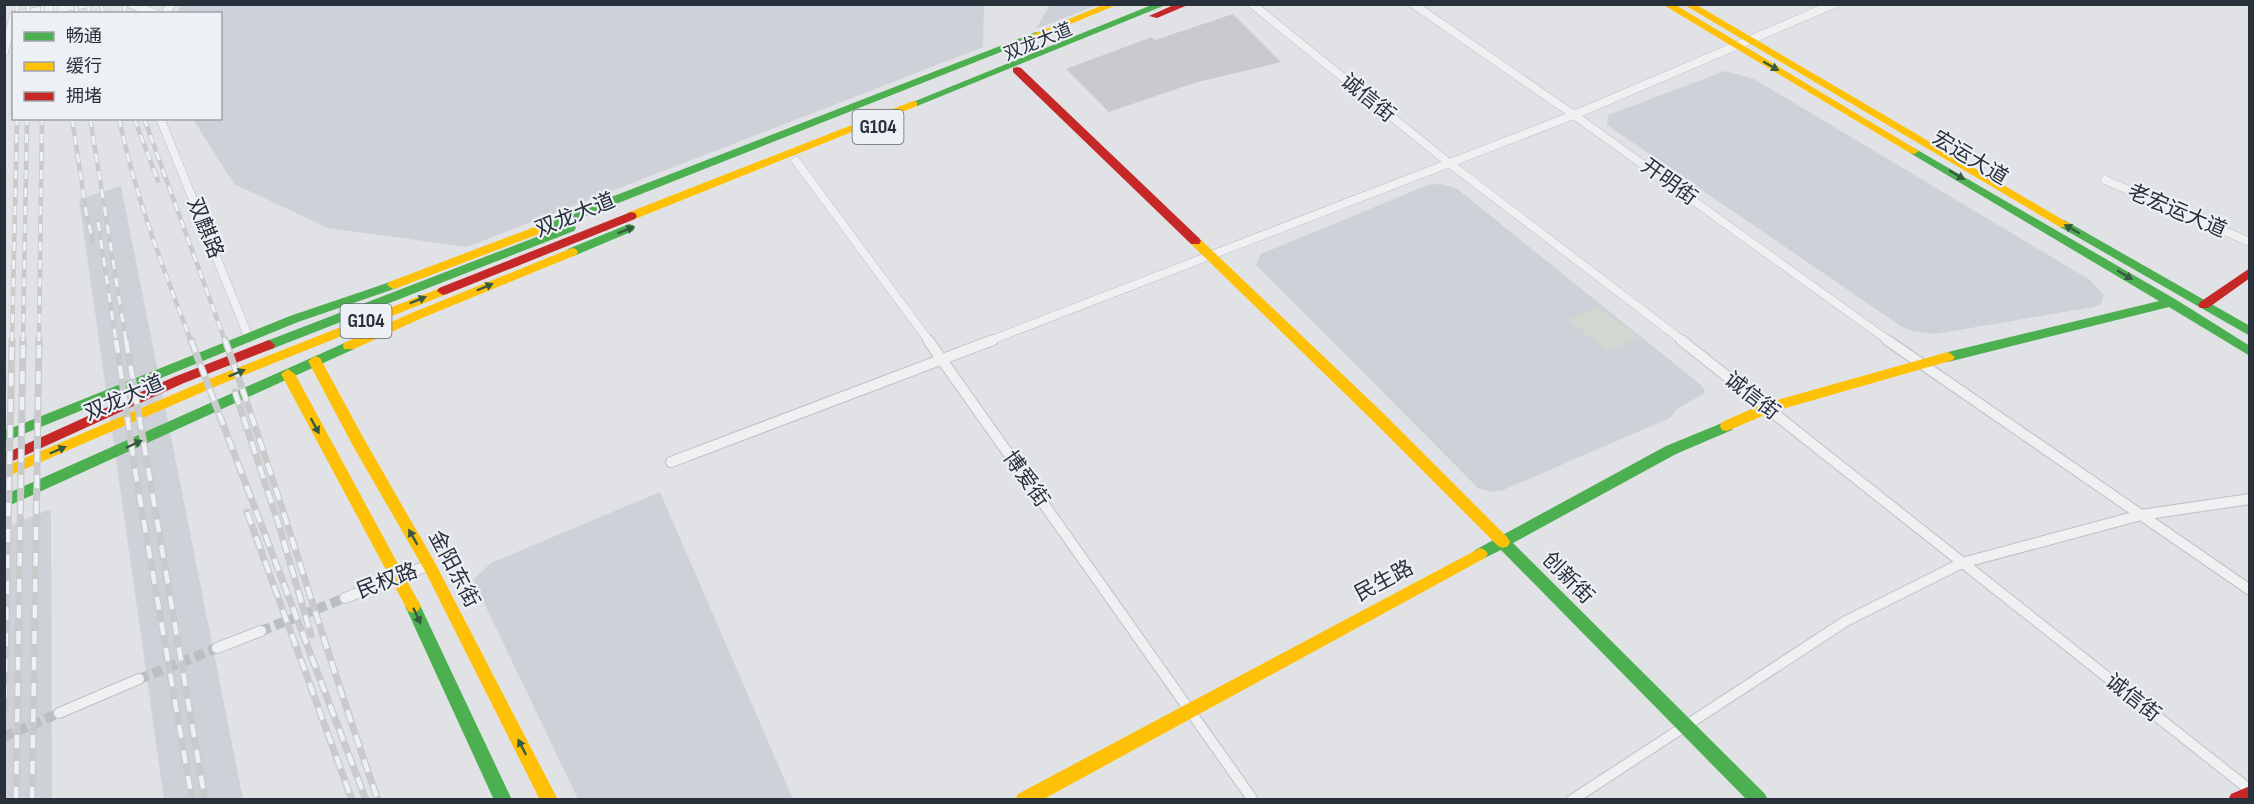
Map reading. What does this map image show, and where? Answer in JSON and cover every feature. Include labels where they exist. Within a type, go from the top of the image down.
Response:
[{"type":"main road","name":"双龙大道","points":[[383,289],[1115,4]]},
{"type":"main road","points":[[898,100],[992,58],[1126,4]]},
{"type":"main road","points":[[1146,8],[1166,4]]},
{"type":"main road","name":"双龙大道","points":[[4,502],[449,302],[1017,70],[1186,4]]},
{"type":"main road","name":"宏运大道","points":[[1666,4],[1742,43],[2250,331]]},
{"type":"main road","name":"宏运大道","points":[[1687,4],[1742,43],[2171,302],[2250,354]]},
{"type":"main road","name":"双龙大道","points":[[4,459],[179,380],[727,173],[898,100],[1146,8]]},
{"type":"main road","name":"双龙大道","points":[[4,473],[214,382],[727,173],[1146,8]]},
{"type":"main road","name":"创新街","points":[[1017,70],[1347,387],[1759,800]]},
{"type":"main road","points":[[2204,306],[2250,272]]},
{"type":"main road","points":[[4,437],[294,319],[383,289]]},
{"type":"main road","points":[[233,359],[383,289]]},
{"type":"main road","name":"民生路","points":[[1024,800],[1671,450],[1768,408],[1921,364],[2171,302]]},
{"type":"main road","name":"金阳东街","points":[[315,361],[358,442],[429,565],[549,800]]},
{"type":"main road","points":[[288,374],[399,577],[503,800]]},
{"type":"main road","points":[[2237,800],[2250,792]]},
{"type":"street","points":[[34,12],[85,4]]},
{"type":"street","points":[[131,4],[151,12]]},
{"type":"street","name":"诚信街","points":[[1252,4],[1449,163],[1768,408],[2250,792]]},
{"type":"street","name":"开明街","points":[[1413,4],[1574,115],[1921,364],[2250,590]]},
{"type":"street","points":[[670,462],[943,360],[1574,115],[1834,4]]},
{"type":"street","points":[[4,52],[12,22]]},
{"type":"street","name":"双麒路","points":[[161,120],[249,338]]},
{"type":"street","name":"博爱街","points":[[796,161],[943,360],[1253,800]]},
{"type":"street","name":"老宏运大道","points":[[2105,180],[2250,242]]},
{"type":"street","points":[[1572,800],[1846,621],[1962,564],[2141,515],[2250,499]]},
{"type":"street","name":"民权路","points":[[345,598],[429,565]]},
{"type":"street","points":[[217,648],[261,631]]},
{"type":"street","points":[[59,714],[139,679]]},
{"type":"shaded area","points":[[1050,4],[1097,5],[1036,29]]},
{"type":"shaded area","points":[[181,5],[984,5],[983,47],[467,247],[328,228],[234,184],[194,120],[222,120],[222,12],[178,12]]},
{"type":"shaded area","points":[[1725,71],[1754,79],[2090,280],[2104,295],[2101,304],[1935,334],[1912,331],[1902,327],[1607,125],[1608,115]]},
{"type":"shaded area","points":[[1440,184],[1456,188],[1701,385],[1705,391],[1704,394],[1678,408],[1670,418],[1503,490],[1490,492],[1478,488],[1256,265],[1261,254],[1428,185]]},
{"type":"shaded area","points":[[121,186],[243,799],[164,799],[79,199]]},
{"type":"shaded area","points":[[1598,306],[1638,337],[1608,352],[1569,320]]},
{"type":"shaded area","points":[[660,492],[793,799],[578,799],[473,580],[491,563]]},
{"type":"shaded area","points":[[51,509],[52,799],[5,799],[5,527]]},
{"type":"building","points":[[1233,14],[1281,62],[1194,83],[1109,112],[1066,69],[1152,37],[1155,40]]},
{"type":"tunnel","points":[[261,631],[345,598]]},
{"type":"tunnel","points":[[139,679],[217,648]]},
{"type":"tunnel","points":[[4,737],[59,713]]},
{"type":"railway","points":[[17,4],[17,12]]},
{"type":"railway","points":[[28,4],[28,12]]},
{"type":"railway","points":[[42,12],[43,4]]},
{"type":"railway","points":[[55,4],[56,12]]},
{"type":"railway","points":[[76,4],[77,12]]},
{"type":"railway","points":[[88,4],[89,12]]},
{"type":"railway","points":[[101,4],[103,12]]},
{"type":"railway","points":[[124,12],[125,4]]},
{"type":"railway","points":[[12,341],[17,120]]},
{"type":"railway","points":[[23,341],[27,120]]},
{"type":"railway","points":[[39,341],[42,120]]},
{"type":"railway","points":[[72,120],[86,212],[93,242]]},
{"type":"railway","points":[[90,120],[126,341]]},
{"type":"railway","points":[[119,120],[141,204],[191,341]]},
{"type":"railway","points":[[135,120],[158,181]]},
{"type":"railway","points":[[145,120],[225,341]]},
{"type":"railway","points":[[4,171],[4,282]]},
{"type":"railway","points":[[98,222],[116,341]]},
{"type":"railway","points":[[4,724],[12,340]]},
{"type":"railway","points":[[16,800],[23,340]]},
{"type":"railway","points":[[32,800],[39,340]]},
{"type":"railway","points":[[116,340],[136,476],[192,800]]},
{"type":"railway","points":[[126,340],[205,800]]},
{"type":"railway","points":[[191,340],[366,800]]},
{"type":"railway","points":[[225,340],[378,800]]},
{"type":"railway","points":[[235,392],[279,525],[311,635]]},
{"type":"railway","points":[[247,512],[352,800]]},
{"type":"traffic: fast","points":[[913,104],[1164,4]]},
{"type":"traffic: fast","points":[[551,225],[1036,35]]},
{"type":"traffic: fast","points":[[1914,151],[2171,302],[2250,352]]},
{"type":"traffic: fast","points":[[2064,224],[2250,332]]},
{"type":"traffic: fast","points":[[269,345],[570,228]]},
{"type":"traffic: fast","points":[[572,252],[629,228]]},
{"type":"traffic: fast","points":[[4,437],[294,319],[393,285]]},
{"type":"traffic: fast","points":[[1948,357],[2171,302]]},
{"type":"traffic: fast","points":[[4,502],[349,346]]},
{"type":"traffic: fast","points":[[1480,554],[1671,450],[1727,426]]},
{"type":"traffic: fast","points":[[1503,542],[1759,800]]},
{"type":"traffic: fast","points":[[413,606],[503,800]]},
{"type":"traffic: slow","points":[[1036,35],[1115,4]]},
{"type":"traffic: slow","points":[[1666,4],[1914,151]]},
{"type":"traffic: slow","points":[[1687,4],[2064,224]]},
{"type":"traffic: slow","points":[[631,216],[913,104]]},
{"type":"traffic: slow","points":[[393,285],[540,229]]},
{"type":"traffic: slow","points":[[1195,241],[1377,416],[1503,542]]},
{"type":"traffic: slow","points":[[349,346],[572,252]]},
{"type":"traffic: slow","points":[[4,473],[214,382],[443,291]]},
{"type":"traffic: slow","points":[[1727,426],[1768,408],[1948,357]]},
{"type":"traffic: slow","points":[[315,361],[358,442],[429,565],[549,800]]},
{"type":"traffic: slow","points":[[288,374],[413,606]]},
{"type":"traffic: slow","points":[[1024,800],[1480,554]]},
{"type":"traffic: jam","points":[[1154,16],[1186,4]]},
{"type":"traffic: jam","points":[[1017,70],[1195,241]]},
{"type":"traffic: jam","points":[[443,291],[631,216]]},
{"type":"traffic: jam","points":[[2204,305],[2250,272]]},
{"type":"traffic: jam","points":[[4,460],[179,380],[269,345]]},
{"type":"traffic: jam","points":[[2237,800],[2250,794]]}]
